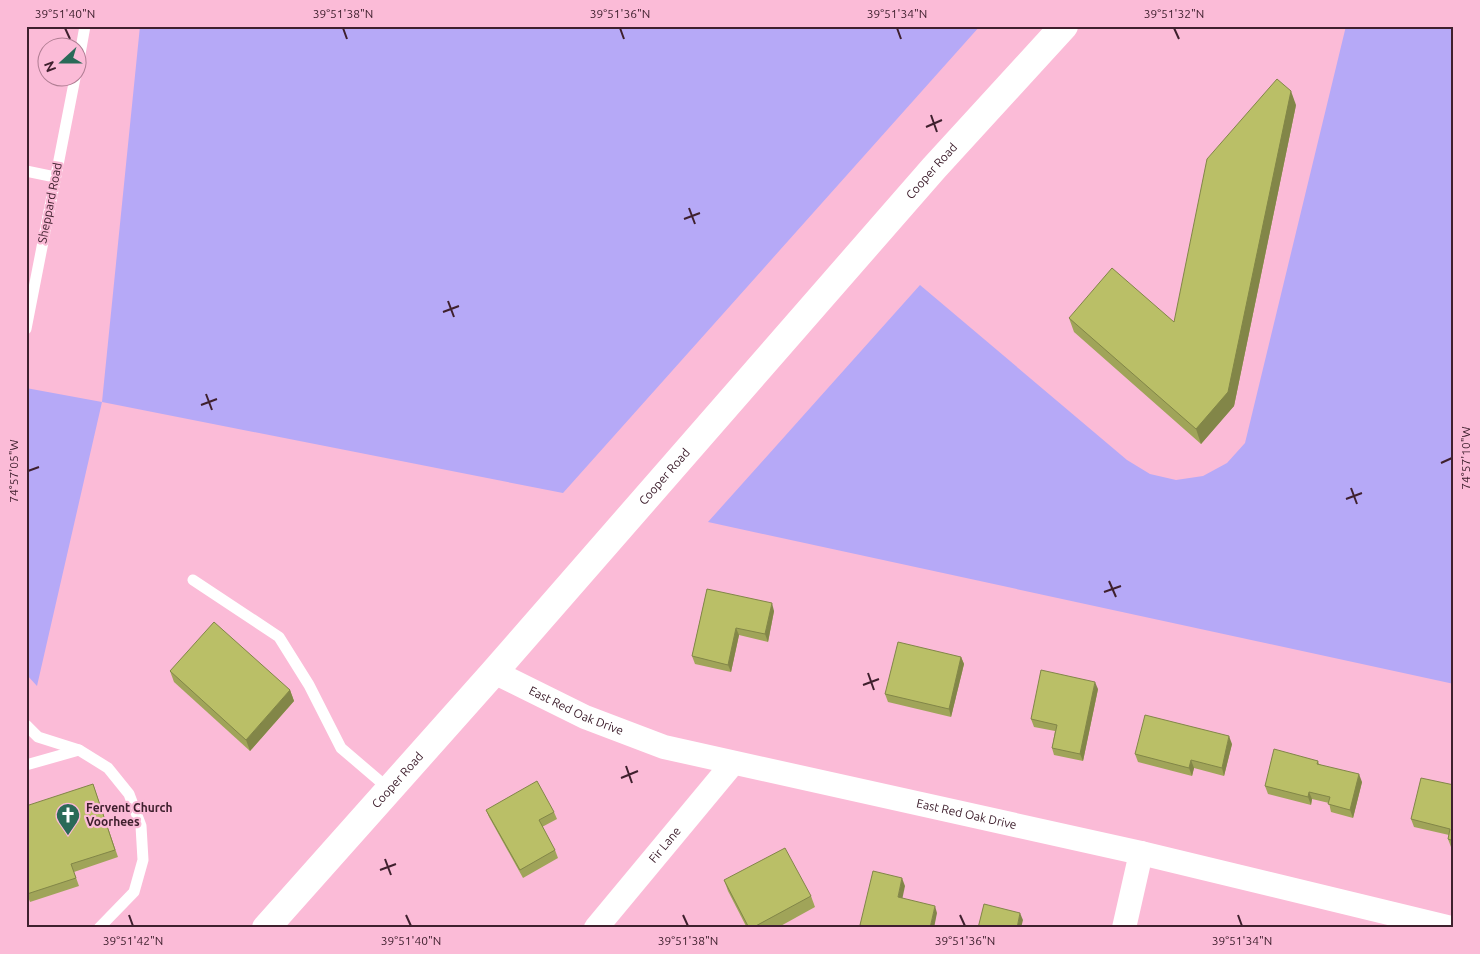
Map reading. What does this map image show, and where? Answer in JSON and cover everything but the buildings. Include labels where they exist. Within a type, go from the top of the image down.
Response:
[{"type":"street","name":"Cooper Road","points":[[266,928],[494,672],[921,182],[1064,26]]},
{"type":"street","name":"East Red Oak Drive","points":[[494,672],[585,717],[664,747],[1141,853],[1451,928]]},
{"type":"street","name":"Fir Lane","points":[[596,928],[733,763]]},
{"type":"street","points":[[1124,928],[1141,853]]},
{"type":"lane","name":"Sheppard Road","points":[[26,329],[73,88]]},
{"type":"lane","points":[[26,171],[55,177]]},
{"type":"lane","points":[[193,580],[280,637],[309,685],[341,748],[389,789]]},
{"type":"lane","points":[[26,725],[38,737],[79,750],[108,768],[129,794],[141,826],[143,860],[134,892],[99,928]]},
{"type":"lane","points":[[26,765],[79,750]]},
{"type":"shaded area","points":[[140,26],[980,26],[563,493],[102,402]]},
{"type":"shaded area","points":[[1346,26],[1454,26],[1454,684],[708,522],[920,285],[1127,460],[1150,474],[1176,480],[1203,476],[1227,463],[1245,443]]},
{"type":"shaded area","points":[[26,388],[102,402],[37,686],[26,674]]},
{"type":"place","name":"Fervent Church Voorhees","points":[[68,836]]}]
